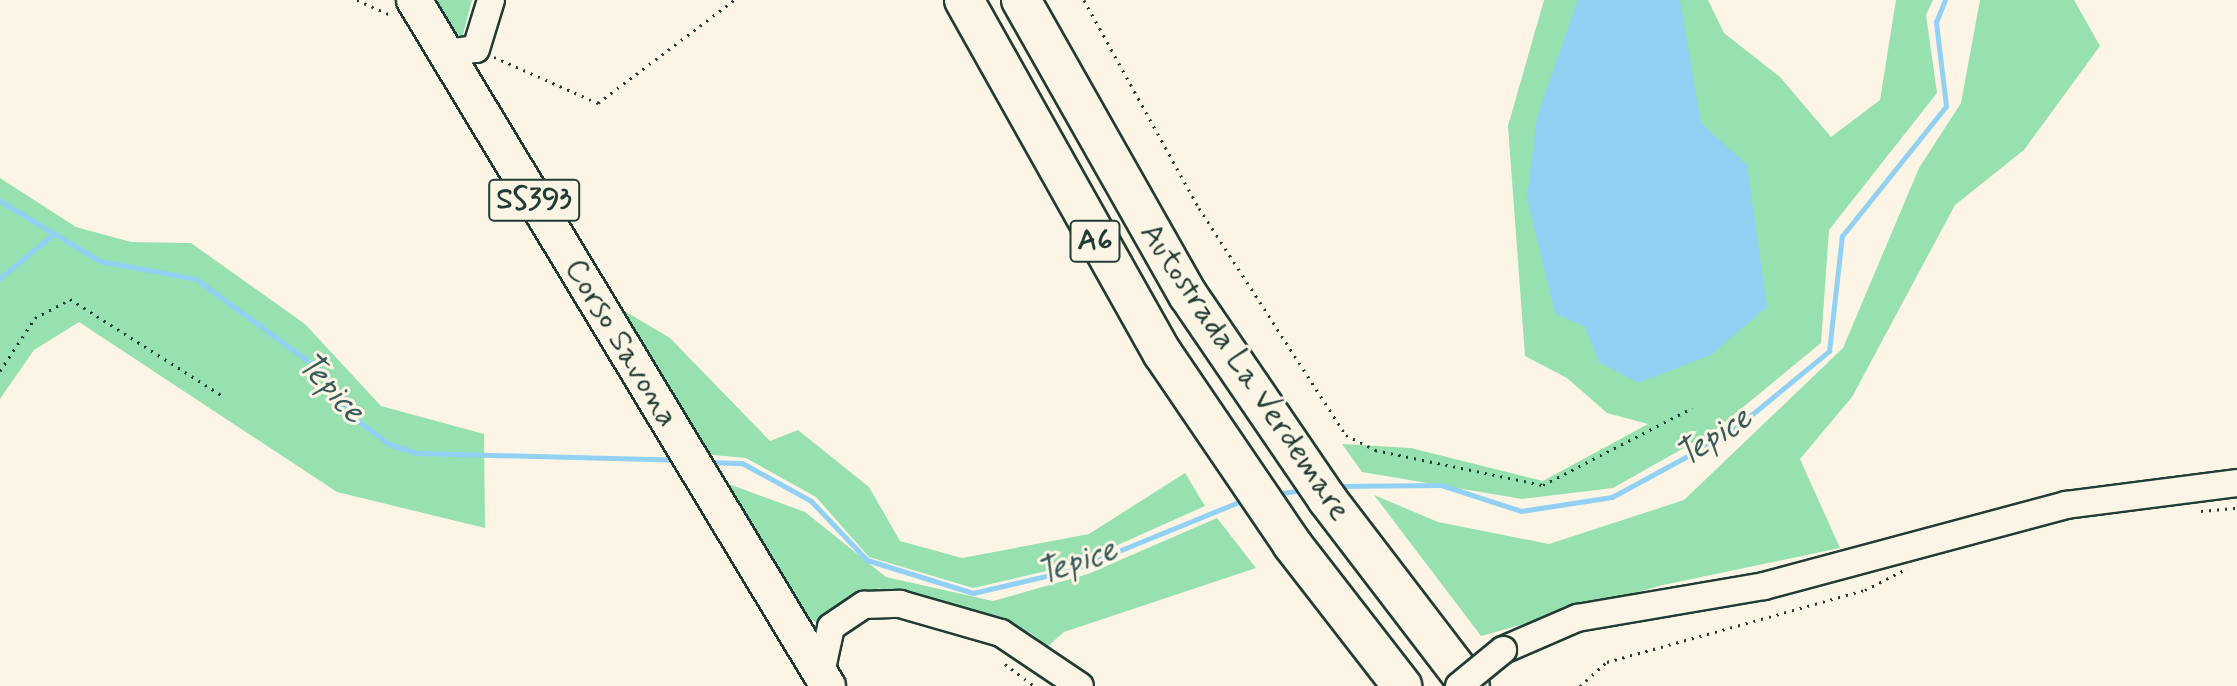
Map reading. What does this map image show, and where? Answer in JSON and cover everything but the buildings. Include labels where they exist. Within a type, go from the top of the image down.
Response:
[{"type":"highway","name":"Autostrada La Verdemare","points":[[964,0],[1097,244],[1242,473],[1292,544],[1402,686]]},
{"type":"highway","name":"Autostrada La Verdemare","points":[[1021,0],[1188,295],[1347,526],[1470,686]]},
{"type":"main road","name":"Corso Savona","points":[[414,0],[462,51],[655,399],[824,680]]},
{"type":"lane","points":[[462,51],[479,0]]},
{"type":"lane","points":[[462,51],[491,0]]},
{"type":"lane","points":[[1459,686],[1503,650],[1577,618],[1764,586],[1915,548],[2066,505],[2237,483]]},
{"type":"lane","points":[[824,680],[831,627],[864,605],[900,604],[1001,633],[1080,686]]},
{"type":"path","points":[[462,51],[598,103],[734,0]]},
{"type":"path","points":[[1084,0],[1265,317],[1346,435],[1375,450],[1543,485],[1692,408]]},
{"type":"path","points":[[0,371],[35,318],[70,299],[223,396]]},
{"type":"path","points":[[1580,686],[1607,662],[1905,576],[1915,548]]},
{"type":"green space","points":[[424,0],[472,0],[462,38],[440,30]]},
{"type":"green space","points":[[1544,0],[1708,0],[1724,33],[1780,77],[1831,137],[1880,100],[1896,0],[1933,0],[1926,15],[1937,93],[1829,230],[1821,343],[1714,431],[1613,488],[1522,499],[1362,472],[1342,444],[1411,448],[1543,481],[1648,424],[1607,413],[1567,378],[1525,356],[1508,126]]},
{"type":"green space","points":[[1980,0],[2074,0],[2100,46],[2024,150],[1955,205],[1852,397],[1800,459],[1840,548],[1663,585],[1481,636],[1374,495],[1438,522],[1549,544],[1684,500],[1843,348],[1919,168],[1961,103]]},
{"type":"green space","points":[[0,178],[76,227],[131,242],[191,243],[305,324],[381,406],[484,434],[485,528],[337,492],[79,322],[34,350],[0,399]]},
{"type":"green space","points":[[611,303],[670,338],[770,441],[798,430],[869,487],[900,541],[962,558],[1089,534],[1185,473],[1205,506],[1073,565],[973,588],[869,557],[816,497],[746,458],[702,454]]},
{"type":"green space","points":[[718,480],[805,512],[886,577],[993,601],[1088,574],[1217,518],[1256,568],[1064,632],[1047,647],[1031,633],[879,588],[819,624],[797,611]]},
{"type":"water","points":[[1578,0],[1680,0],[1701,123],[1747,165],[1767,307],[1711,355],[1638,383],[1599,362],[1585,327],[1555,313],[1527,198],[1537,117]]},
{"type":"waterway","name":"Tepice","points":[[1335,486],[1441,485],[1521,511],[1612,497],[1728,434],[1829,351],[1842,236],[1946,106],[1936,22],[1945,0]]},
{"type":"waterway","name":"Tepice","points":[[0,201],[100,261],[196,279],[323,372],[353,417],[389,444],[417,453],[679,460]]},
{"type":"waterway","points":[[0,278],[50,237]]},
{"type":"waterway","name":"Tepice","points":[[709,462],[742,463],[811,501],[867,560],[973,593],[1072,570],[1246,499]]},
{"type":"waterway","name":"Tepice","points":[[1275,494],[1305,490]]}]
